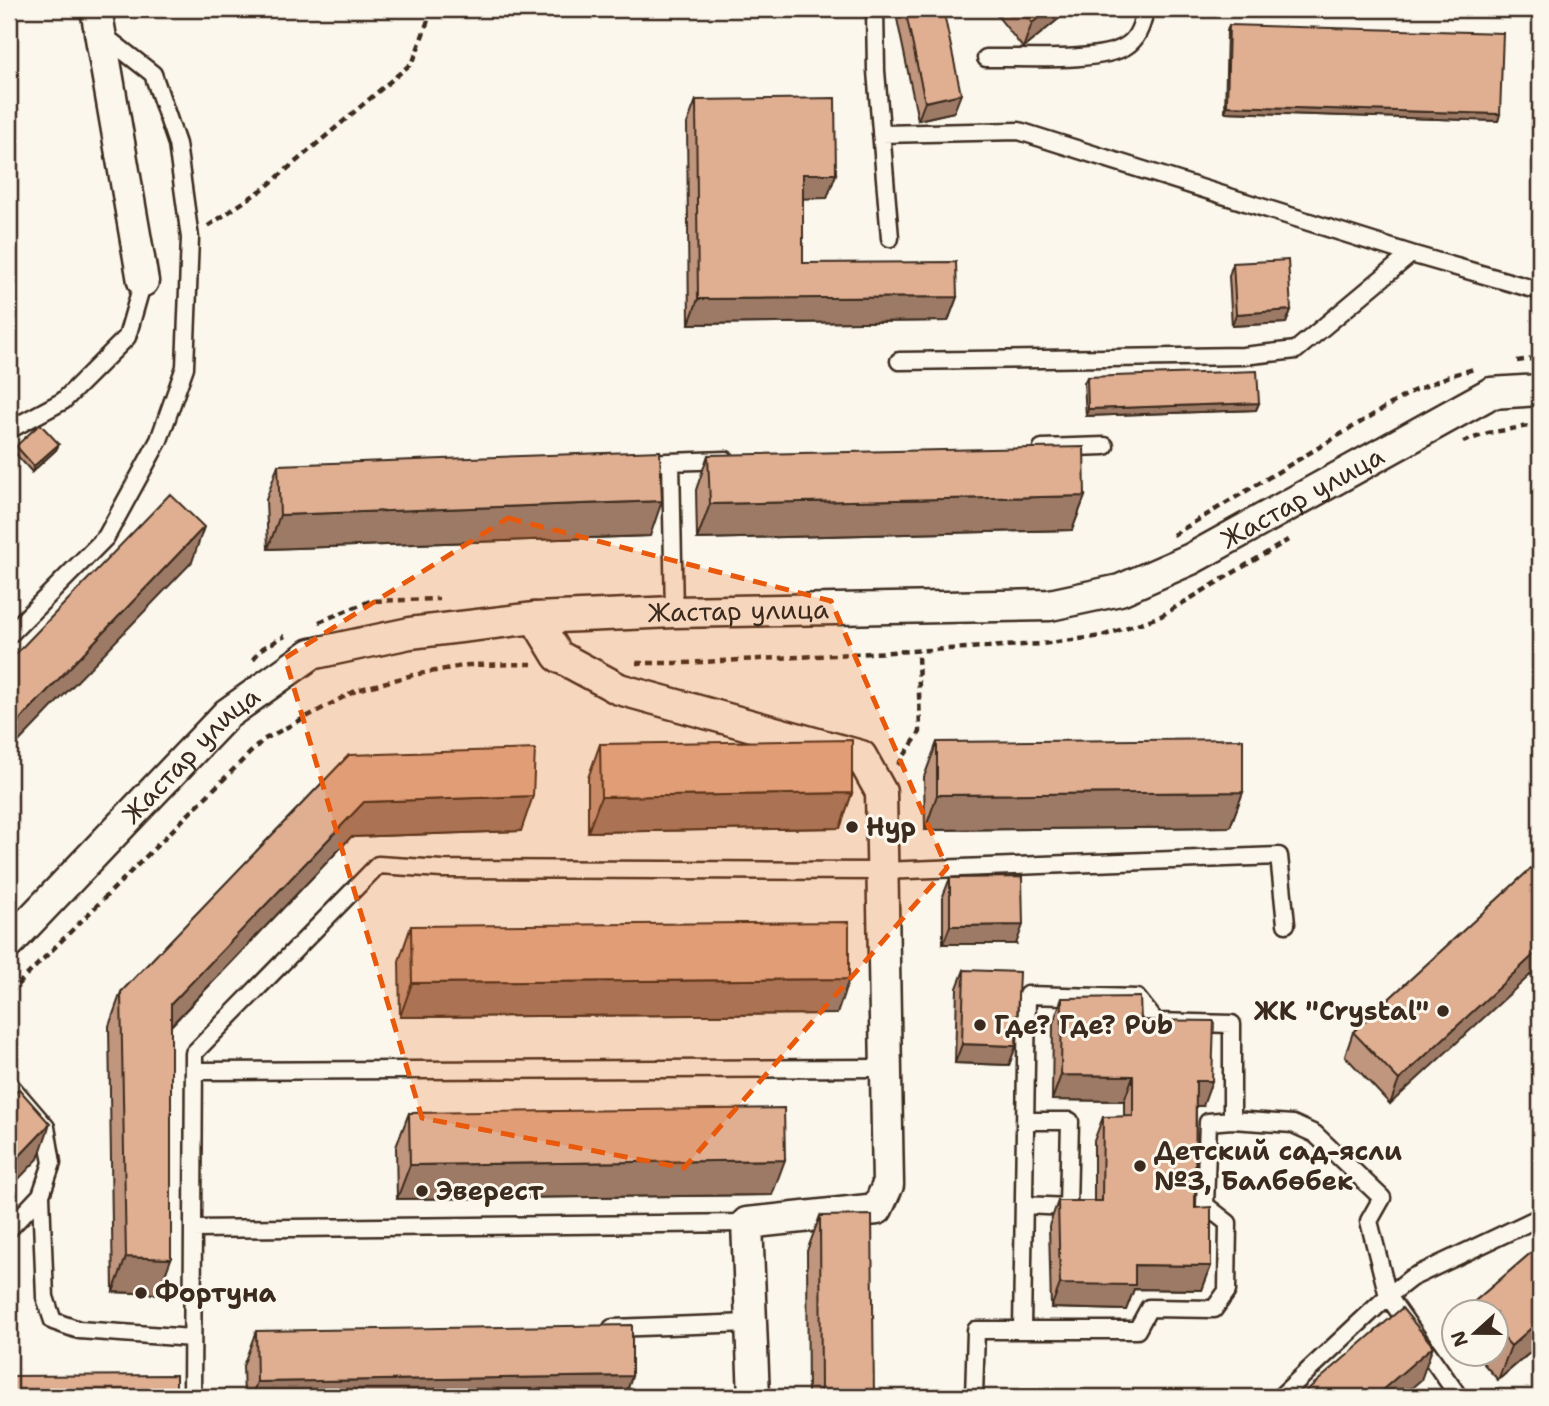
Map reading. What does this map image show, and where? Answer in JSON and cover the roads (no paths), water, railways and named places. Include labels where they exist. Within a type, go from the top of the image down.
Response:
[{"type":"street","points":[[99,21],[143,281]]},
{"type":"street","name":"Жастар улица","points":[[9,943],[227,714],[311,654],[410,633],[535,618],[674,612],[1049,605],[1120,590],[1191,559],[1491,393],[1540,390]]},
{"type":"street","points":[[535,618],[558,656],[619,689],[861,756],[881,792],[888,1185],[877,1209],[747,1223],[754,1397]]},
{"type":"lane","points":[[875,9],[876,71],[890,237]]},
{"type":"lane","points":[[986,58],[1104,56],[1128,45],[1143,24],[1144,9]]},
{"type":"lane","points":[[9,635],[106,537],[159,440],[185,367],[190,238],[177,144],[153,74],[99,21]]},
{"type":"lane","points":[[881,134],[1019,131],[1411,254],[1540,291]]},
{"type":"lane","points":[[900,361],[1243,356],[1296,350],[1411,254]]},
{"type":"lane","points":[[9,430],[63,401],[127,337],[143,281]]},
{"type":"lane","points":[[1024,449],[1105,446]]},
{"type":"lane","points":[[631,463],[739,459]]},
{"type":"lane","points":[[671,462],[674,612]]},
{"type":"lane","points":[[192,1397],[194,1053],[378,865],[442,869],[882,871],[1279,856],[1286,924]]},
{"type":"lane","points":[[1022,1329],[1027,995],[1137,998],[1156,1021],[1232,1024],[1232,1120]]},
{"type":"lane","points":[[194,1071],[886,1068]]},
{"type":"lane","points":[[9,1084],[46,1127],[52,1163],[41,1195],[45,1297],[53,1321],[79,1330],[192,1338]]},
{"type":"lane","points":[[974,1397],[976,1329],[1137,1330],[1149,1308],[1213,1309],[1227,1291],[1228,1223],[1205,1205],[1208,1122],[1232,1120],[1293,1124],[1315,1134],[1382,1198],[1368,1221],[1388,1296],[1459,1397]]},
{"type":"lane","points":[[1024,1205],[1068,1206],[1070,1121],[1025,1121]]},
{"type":"lane","points":[[9,1229],[41,1195]]},
{"type":"lane","points":[[1280,1397],[1388,1296],[1411,1278],[1540,1217]]},
{"type":"lane","points":[[193,1229],[747,1223]]},
{"type":"lane","points":[[598,1329],[750,1323]]},
{"type":"place","name":"Нур","points":[[852,827]]},
{"type":"place","name":"ЖК \"Crystal\"","points":[[1443,1011]]},
{"type":"place","name":"Где? Где? Pub","points":[[980,1025]]},
{"type":"place","name":"Детский сад-ясли №3, Балбөбек","points":[[1140,1166]]},
{"type":"place","name":"Эверест","points":[[422,1191]]},
{"type":"place","name":"Фортуна","points":[[141,1293]]}]
